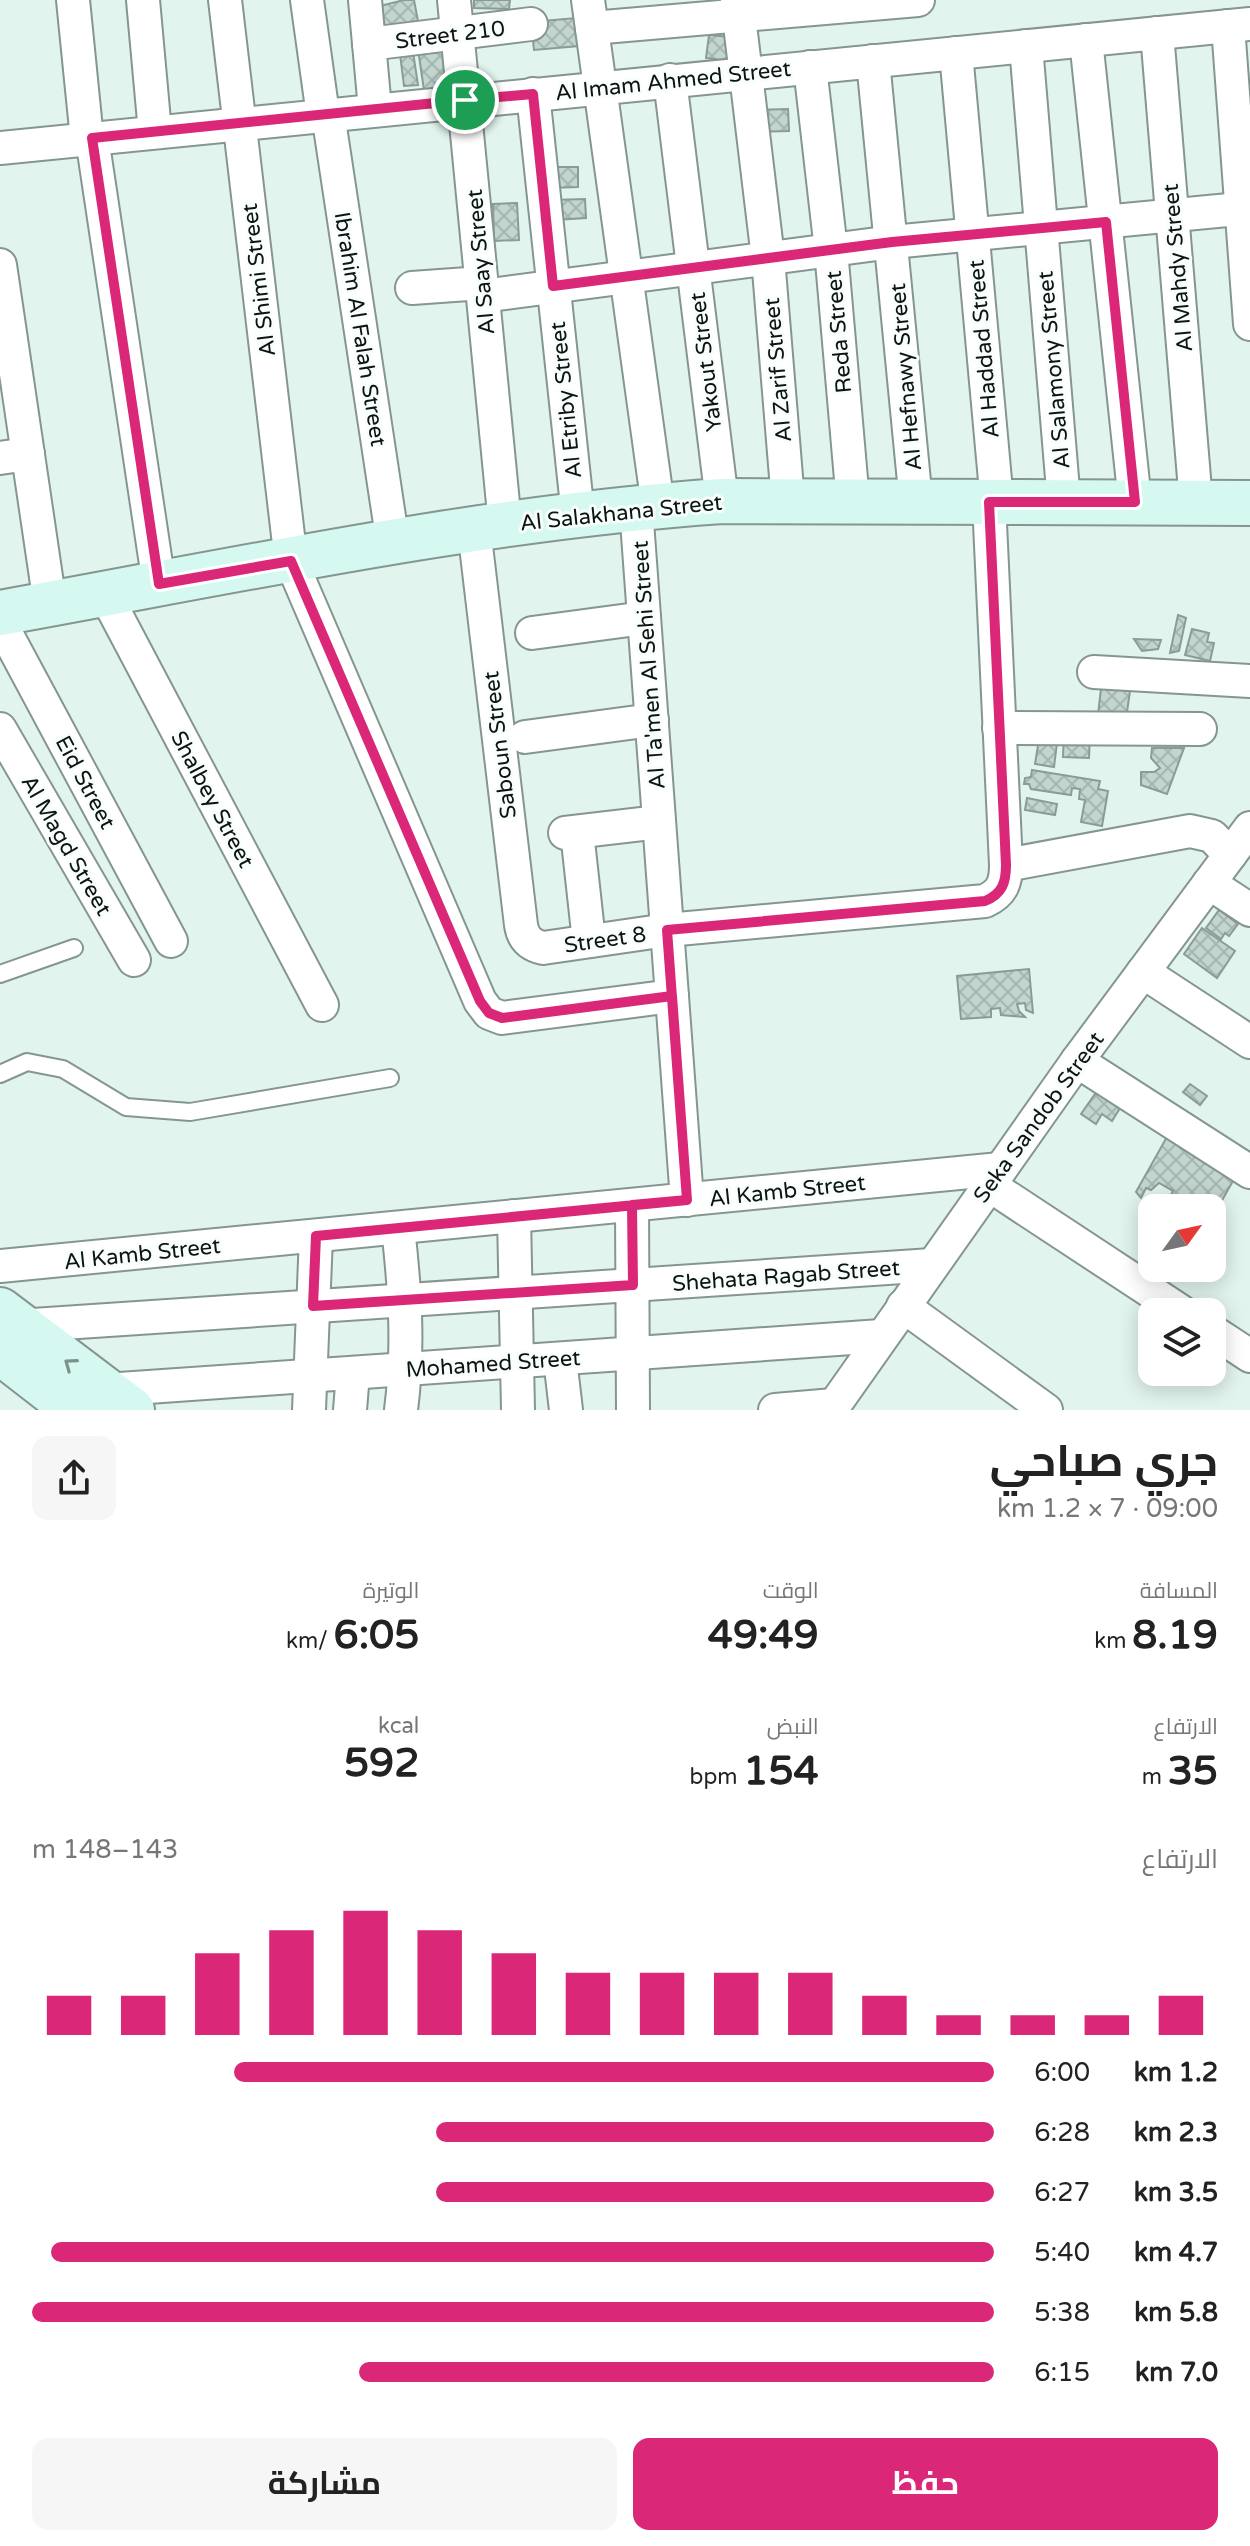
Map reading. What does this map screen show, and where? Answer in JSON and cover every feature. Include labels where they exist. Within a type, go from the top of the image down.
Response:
[{"type":"street","points":[[73,0],[90,139],[159,584]]},
{"type":"street","points":[[143,0],[155,132]]},
{"type":"street","name":"Al Shimi Street","points":[[225,0],[291,561],[480,1001],[489,1013],[502,1018],[672,996]]},
{"type":"street","name":"Ibrahim Al Falah Street","points":[[307,0],[393,543]]},
{"type":"street","points":[[365,0],[375,109]]},
{"type":"street","name":"Al Saay Street","points":[[454,0],[483,289],[489,527]]},
{"type":"street","points":[[590,14],[918,0]]},
{"type":"street","name":"Al Zarif Street","points":[[738,8],[768,258],[788,501]]},
{"type":"street","name":"Al Ta'men Al Sehi Street","points":[[590,14],[627,276],[647,507],[644,618],[687,1200]]},
{"type":"street","name":"Street 210","points":[[369,44],[531,24]]},
{"type":"street","points":[[1239,25],[1250,324]]},
{"type":"street","name":"Al Imam Ahmed Street","points":[[0,145],[90,139],[1239,25]]},
{"type":"street","name":"Al Mahdy Street","points":[[1157,33],[1196,502]]},
{"type":"street","points":[[1086,40],[1135,502]]},
{"type":"street","name":"Al Salamony Street","points":[[1026,46],[1064,502]]},
{"type":"street","name":"Al Haddad Street","points":[[956,53],[993,502],[1006,865]]},
{"type":"street","name":"Al Hefnawy Street","points":[[873,61],[916,502]]},
{"type":"street","name":"Reda Street","points":[[810,67],[831,250],[853,502]]},
{"type":"street","name":"Yakout Street","points":[[670,80],[722,501]]},
{"type":"street","name":"Al Etriby Street","points":[[533,94],[578,515]]},
{"type":"street","points":[[412,288],[553,286],[892,242],[1246,208]]},
{"type":"street","points":[[0,265],[14,456],[50,604]]},
{"type":"street","name":"Al Salakhana Street","points":[[0,613],[489,527],[647,507],[722,501],[1250,503]]},
{"type":"street","name":"Saboun Street","points":[[489,527],[522,932],[530,943],[543,948]]},
{"type":"street","name":"Shalbey Street","points":[[105,594],[322,1005]]},
{"type":"street","points":[[532,633],[644,618]]},
{"type":"street","name":"Eid Street","points":[[0,622],[171,941]]},
{"type":"street","points":[[1094,672],[1250,681]]},
{"type":"street","points":[[525,737],[652,720]]},
{"type":"street","points":[[999,728],[1200,729]]},
{"type":"street","name":"Al Magd Street","points":[[0,729],[134,960]]},
{"type":"street","points":[[589,941],[571,832],[659,822]]},
{"type":"street","name":"Seka Sandob Street","points":[[833,1407],[1077,1061],[1250,828]]},
{"type":"street","points":[[1006,865],[1190,831],[1212,836],[1230,855]]},
{"type":"street","name":"Street 8","points":[[543,948],[667,930],[985,901],[1000,892],[1006,865]]},
{"type":"street","points":[[1209,883],[1250,910]]},
{"type":"street","points":[[1143,972],[1250,1042]]},
{"type":"street","points":[[1077,1061],[1250,1172]]},
{"type":"street","points":[[994,1177],[1163,1298]]},
{"type":"street","name":"Al Kamb Street","points":[[0,1266],[687,1200],[994,1177]]},
{"type":"street","points":[[632,1205],[633,1410]]},
{"type":"street","points":[[514,1216],[518,1410]]},
{"type":"street","points":[[398,1228],[406,1300],[406,1369],[401,1410]]},
{"type":"street","points":[[309,1410],[316,1236]]},
{"type":"street","name":"Shehata Ragab Street","points":[[6,1329],[932,1265]]},
{"type":"street","points":[[903,1306],[1046,1410]]},
{"type":"street","points":[[6,1329],[112,1405]]},
{"type":"street","name":"Mohamed Street","points":[[112,1405],[310,1376],[881,1336]]},
{"type":"street","points":[[1226,1340],[1250,1356]]},
{"type":"street","points":[[560,1359],[566,1410]]},
{"type":"street","points":[[350,1410],[353,1373]]},
{"type":"street","points":[[775,1410],[833,1407]]},
{"type":"lane","points":[[0,974],[74,948]]},
{"type":"lane","points":[[0,1074],[27,1062],[63,1069],[126,1107],[190,1112],[390,1078]]},
{"type":"building","points":[[414,0],[418,21],[381,29],[376,7]]},
{"type":"building","points":[[474,0],[510,0],[509,9],[474,8]]},
{"type":"building","points":[[576,18],[579,46],[534,50],[531,22]]},
{"type":"building","points":[[709,35],[730,37],[728,61],[706,58]]},
{"type":"building","points":[[449,45],[455,85],[424,90],[418,49]]},
{"type":"building","points":[[413,52],[418,85],[404,86],[400,54]]},
{"type":"building","points":[[788,109],[789,131],[750,132],[750,110]]},
{"type":"building","points":[[549,167],[578,167],[578,187],[550,188]]},
{"type":"building","points":[[585,199],[586,218],[555,220],[554,200]]},
{"type":"building","points":[[517,203],[519,240],[494,241],[493,204]]},
{"type":"building","points":[[1178,615],[1186,618],[1179,651],[1170,653]]},
{"type":"building","points":[[1192,629],[1209,633],[1207,642],[1214,643],[1210,661],[1185,655]]},
{"type":"building","points":[[1134,639],[1161,640],[1158,649],[1142,651]]},
{"type":"building","points":[[1102,680],[1131,684],[1126,719],[1098,715]]},
{"type":"building","points":[[1064,732],[1090,733],[1089,758],[1063,757]]},
{"type":"building","points":[[1040,733],[1058,735],[1054,767],[1035,764]]},
{"type":"building","points":[[1152,748],[1184,748],[1167,794],[1141,785],[1141,772],[1154,772],[1160,768],[1151,758]]},
{"type":"building","points":[[1032,770],[1100,781],[1098,789],[1108,791],[1102,826],[1081,822],[1085,800],[1079,799],[1080,789],[1072,788],[1071,795],[1031,789],[1029,784],[1024,784],[1025,778],[1031,777]]},
{"type":"building","points":[[1027,798],[1057,804],[1055,815],[1025,810]]},
{"type":"building","points":[[1219,910],[1238,924],[1229,936],[1225,933],[1221,939],[1206,928]]},
{"type":"building","points":[[1202,928],[1235,951],[1217,978],[1184,954]]},
{"type":"building","points":[[1029,969],[1033,1013],[1026,1010],[1025,1003],[1017,1004],[1025,1017],[1001,1015],[1000,1008],[991,1009],[991,1017],[961,1019],[957,976]]},
{"type":"building","points":[[1102,1084],[1125,1100],[1112,1121],[1102,1114],[1096,1124],[1081,1114]]},
{"type":"building","points":[[1190,1084],[1207,1096],[1200,1105],[1183,1092]]},
{"type":"building","points":[[1168,1135],[1237,1174],[1226,1194],[1172,1194],[1173,1191],[1159,1183],[1151,1190],[1146,1188],[1143,1194],[1136,1192]]},
{"type":"route","points":[[465,100],[92,138],[159,584],[291,561],[480,1001],[489,1013],[502,1018],[672,996],[687,1200],[316,1236],[313,1306],[633,1285],[632,1205],[687,1200],[667,930],[985,901],[1000,892],[1006,865],[989,502],[1135,502],[1106,222],[892,242],[553,286],[533,94],[465,100]]}]
